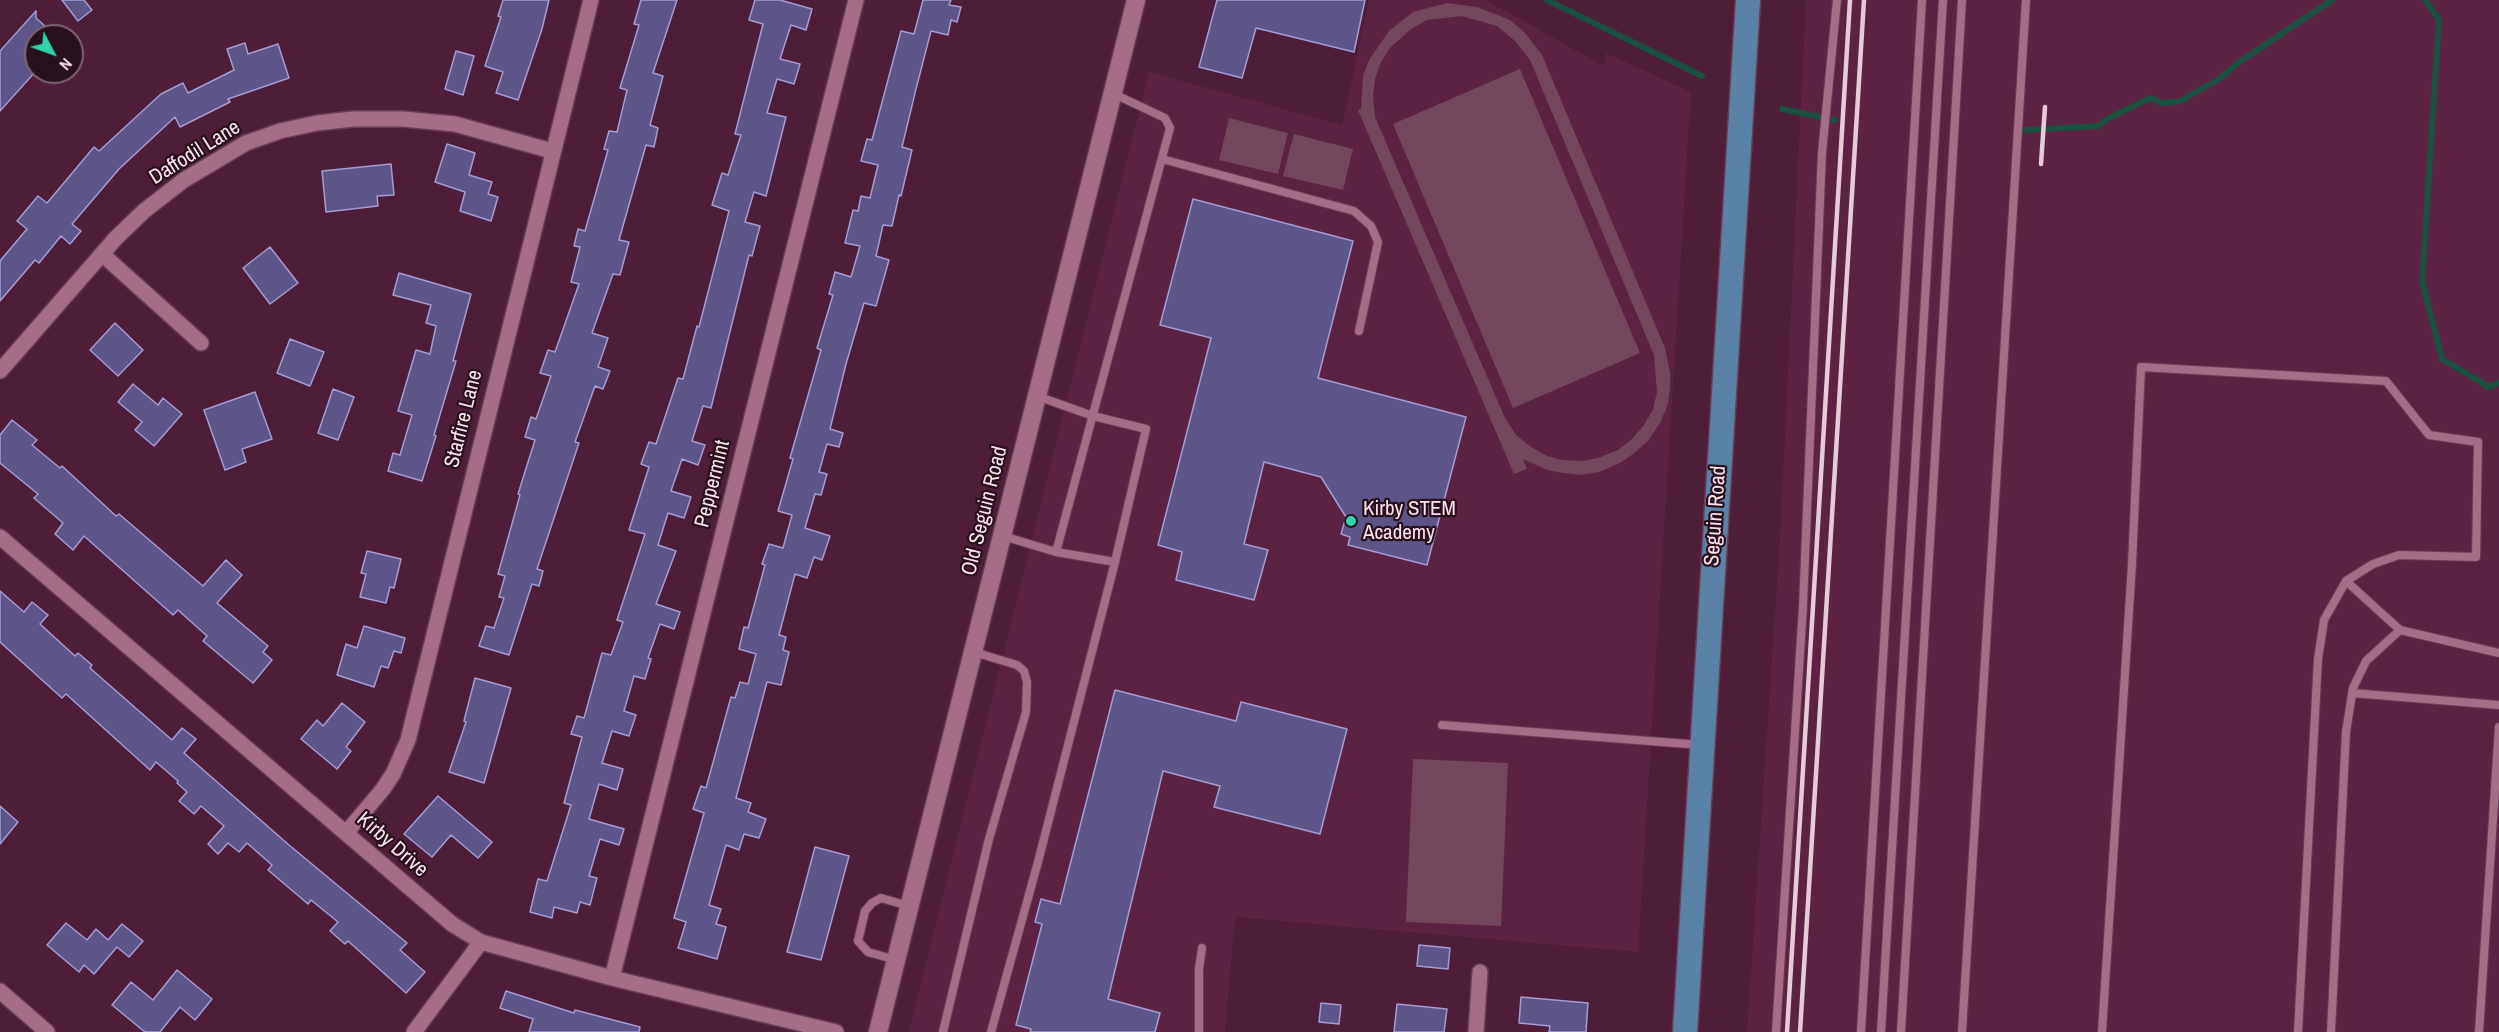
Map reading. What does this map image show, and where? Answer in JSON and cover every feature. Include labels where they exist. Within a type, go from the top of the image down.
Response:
[{"type":"main road","name":"Seguin Road","points":[[1685,1032],[1748,0]]},
{"type":"street","name":"Starfire Lane","points":[[346,833],[393,774],[408,740],[591,0]]},
{"type":"street","name":"Peppermint","points":[[612,978],[856,0]]},
{"type":"street","name":"Old Seguin Road","points":[[878,1032],[1136,0]]},
{"type":"street","name":"Daffodil Lane","points":[[0,371],[102,254],[144,211],[184,180],[246,143],[280,131],[316,123],[353,119],[403,119],[455,124],[552,151]]},
{"type":"street","points":[[102,254],[201,343]]},
{"type":"street","name":"Kirby Drive","points":[[0,537],[452,924],[481,942],[612,978],[836,1032]]},
{"type":"street","points":[[414,1032],[481,942]]},
{"type":"street","points":[[1476,1032],[1480,972]]},
{"type":"street","points":[[0,991],[47,1032]]},
{"type":"lane","points":[[1776,1032],[1803,606],[1822,153],[1838,0]]},
{"type":"lane","points":[[1861,1032],[1922,0]]},
{"type":"lane","points":[[1881,1032],[1943,0]]},
{"type":"lane","points":[[1901,1032],[1962,0]]},
{"type":"lane","points":[[1962,1032],[2026,0]]},
{"type":"lane","points":[[1056,552],[1170,128],[1165,118],[1112,93]]},
{"type":"lane","points":[[1162,159],[1354,211],[1371,226],[1378,242],[1359,331]]},
{"type":"lane","points":[[2102,1032],[2132,564],[2141,367],[2386,381],[2429,435],[2478,442],[2476,557],[2399,555],[2373,564],[2346,581],[2324,620],[2318,659],[2298,1032]]},
{"type":"lane","points":[[991,1032],[1038,862],[1115,562],[1146,429],[1093,416],[1037,396]]},
{"type":"lane","points":[[1002,535],[1056,552],[1115,562]]},
{"type":"lane","points":[[2346,581],[2400,630],[2499,653]]},
{"type":"lane","points":[[2331,1032],[2346,732],[2352,693],[2366,661],[2400,630]]},
{"type":"lane","points":[[943,1032],[989,839],[1026,712],[1028,682],[1024,671],[1017,665],[973,652]]},
{"type":"lane","points":[[2352,693],[2499,705]]},
{"type":"lane","points":[[1442,725],[1702,745]]},
{"type":"lane","points":[[2479,1032],[2499,727]]},
{"type":"lane","points":[[896,960],[868,952],[858,941],[865,911],[881,898],[909,906]]},
{"type":"lane","points":[[1199,1032],[1199,969],[1202,948]]},
{"type":"shaded area","name":"Kirby STEM Academy","points":[[1369,0],[1486,0],[1604,66],[1606,53],[1691,92],[1638,952],[1235,917],[1225,1032],[909,1032],[1149,72],[1342,125]]},
{"type":"shaded area","points":[[1806,0],[2499,0],[2499,1032],[1747,1032],[1780,537]]},
{"type":"shaded area","points":[[1447,3],[1477,7],[1510,20],[1525,33],[1542,55],[1665,348],[1670,373],[1668,404],[1660,423],[1648,441],[1620,463],[1599,472],[1581,475],[1547,470],[1523,459],[1527,469],[1514,474],[1358,110],[1361,109],[1363,76],[1369,60],[1389,31],[1413,12]],"holes":[[[1462,16],[1497,26],[1515,41],[1530,60],[1654,355],[1657,392],[1653,410],[1632,439],[1618,450],[1598,458],[1583,461],[1562,460],[1547,456],[1516,435],[1505,418],[1375,117],[1373,97],[1375,79],[1381,62],[1390,48],[1411,29],[1427,20]]]},
{"type":"shaded area","points":[[1520,69],[1640,353],[1513,408],[1393,124]]},
{"type":"shaded area","points":[[1229,118],[1288,133],[1278,174],[1219,160]]},
{"type":"shaded area","points":[[1294,134],[1353,149],[1343,190],[1283,176]]},
{"type":"shaded area","points":[[1413,759],[1508,763],[1501,926],[1406,922]]},
{"type":"building","points":[[62,0],[84,0],[92,10],[78,21]]},
{"type":"building","points":[[503,0],[549,0],[542,29],[518,100],[496,93],[503,72],[485,66],[501,17],[498,16]]},
{"type":"building","points":[[641,0],[677,0],[653,73],[663,76],[650,125],[658,128],[654,147],[646,145],[619,240],[629,242],[620,275],[613,274],[592,333],[608,338],[598,367],[610,371],[603,389],[595,386],[575,442],[579,443],[537,569],[543,571],[539,586],[532,584],[509,655],[479,646],[486,626],[494,628],[504,598],[499,597],[505,576],[498,574],[520,495],[518,494],[535,440],[525,437],[531,417],[536,419],[551,376],[540,373],[548,350],[555,352],[579,284],[571,282],[580,247],[574,246],[578,229],[585,231],[608,150],[604,149],[609,131],[617,132],[627,90],[620,88],[639,25],[634,24]]},
{"type":"building","points":[[755,0],[780,0],[812,9],[806,30],[791,25],[780,59],[800,64],[794,84],[777,79],[767,113],[786,117],[766,196],[754,192],[745,222],[760,226],[752,256],[749,255],[711,408],[703,406],[692,441],[705,445],[698,465],[682,459],[671,491],[691,497],[684,518],[668,513],[658,545],[676,551],[656,604],[680,612],[674,629],[660,624],[648,658],[651,659],[645,679],[634,676],[624,711],[636,715],[629,736],[612,731],[602,763],[623,769],[617,790],[599,784],[589,819],[624,829],[619,845],[600,839],[589,876],[597,878],[590,905],[580,902],[577,913],[554,907],[552,918],[530,912],[538,879],[547,881],[571,805],[564,803],[582,737],[571,734],[577,716],[584,718],[602,653],[611,655],[623,622],[617,620],[645,534],[629,530],[649,467],[641,464],[649,442],[656,444],[678,378],[683,379],[729,211],[712,205],[722,173],[728,175],[741,135],[735,134],[763,24],[749,20]]},
{"type":"building","points":[[923,0],[951,0],[949,5],[961,7],[957,22],[951,20],[948,35],[931,31],[916,89],[902,147],[912,150],[901,196],[899,195],[892,226],[883,225],[876,256],[889,260],[876,306],[864,303],[830,429],[843,433],[839,447],[827,444],[819,472],[827,474],[821,495],[815,494],[805,528],[830,536],[822,560],[814,557],[807,578],[795,574],[779,635],[786,637],[783,650],[789,652],[781,685],[767,682],[736,798],[751,803],[748,812],[766,819],[759,838],[744,834],[739,850],[726,845],[709,905],[721,909],[716,924],[726,927],[717,959],[678,948],[686,922],[674,918],[704,813],[693,809],[701,786],[706,788],[731,697],[735,698],[740,682],[748,684],[756,654],[739,649],[744,627],[748,628],[765,565],[762,564],[769,544],[783,548],[792,515],[778,511],[793,459],[790,458],[821,350],[817,348],[833,295],[829,294],[835,272],[851,277],[860,246],[845,243],[853,210],[858,211],[861,196],[870,198],[878,165],[861,161],[867,139],[872,140],[901,31],[914,34]]},
{"type":"building","points":[[1217,0],[1365,0],[1354,52],[1256,28],[1242,78],[1199,67]]},
{"type":"building","points":[[36,11],[36,18],[43,24],[24,24]]},
{"type":"building","points":[[24,24],[24,84],[0,111],[0,51]]},
{"type":"building","points":[[245,43],[248,54],[278,44],[289,78],[228,99],[230,102],[180,127],[175,117],[119,169],[72,224],[81,231],[70,244],[61,236],[39,263],[35,260],[0,301],[0,261],[27,229],[17,221],[38,196],[47,203],[94,147],[99,151],[161,94],[183,83],[188,93],[234,70],[227,49]]},
{"type":"building","points":[[456,51],[474,56],[463,95],[445,89]]},
{"type":"building","points":[[447,144],[475,153],[469,175],[492,182],[488,194],[498,197],[491,221],[460,211],[465,192],[435,182]]},
{"type":"building","points":[[391,164],[394,195],[377,196],[378,206],[326,212],[322,171]]},
{"type":"building","points":[[1193,199],[1353,241],[1318,378],[1466,417],[1427,565],[1348,545],[1350,537],[1341,534],[1346,517],[1321,477],[1264,462],[1244,544],[1268,550],[1254,600],[1176,580],[1182,552],[1158,545],[1211,338],[1160,325]]},
{"type":"building","points":[[270,247],[298,283],[270,304],[243,268]]},
{"type":"building","points":[[399,273],[471,294],[453,361],[456,361],[422,481],[388,471],[393,453],[400,455],[412,415],[398,411],[416,350],[430,354],[436,326],[426,323],[431,305],[393,295]]},
{"type":"building","points":[[115,323],[143,350],[118,376],[90,350]]},
{"type":"building","points":[[290,339],[324,352],[310,386],[277,373]]},
{"type":"building","points":[[133,384],[158,405],[163,398],[182,414],[154,446],[135,430],[142,422],[118,402]]},
{"type":"building","points":[[333,389],[354,397],[338,440],[318,433]]},
{"type":"building","points":[[255,392],[272,439],[242,449],[246,462],[225,470],[204,410]]},
{"type":"building","points":[[12,420],[37,440],[32,445],[60,468],[62,466],[116,516],[119,514],[203,586],[226,560],[242,575],[217,603],[268,646],[263,652],[272,660],[253,683],[203,641],[207,636],[178,610],[173,615],[84,536],[73,550],[55,534],[63,523],[34,498],[38,494],[0,463],[0,435]]},
{"type":"building","points":[[367,551],[401,559],[394,588],[390,587],[386,603],[360,597],[366,574],[361,573]]},
{"type":"building","points":[[0,591],[24,612],[32,602],[48,615],[40,624],[75,656],[78,653],[92,665],[90,668],[172,740],[182,728],[196,739],[184,753],[289,845],[407,943],[400,950],[425,972],[406,993],[348,941],[345,944],[330,931],[338,922],[311,900],[308,904],[268,870],[272,865],[247,843],[239,852],[228,843],[218,854],[208,844],[224,826],[201,806],[194,814],[179,801],[187,792],[177,783],[178,781],[156,762],[150,770],[66,694],[62,698],[0,642]]},
{"type":"building","points":[[364,626],[405,638],[401,653],[394,651],[388,668],[381,666],[374,687],[337,675],[346,644],[357,648]]},
{"type":"building","points":[[475,678],[511,688],[484,783],[449,772],[466,722],[464,721]]},
{"type":"building","points":[[1115,690],[1236,721],[1241,702],[1347,729],[1320,834],[1214,807],[1220,786],[1163,771],[1108,999],[1160,1013],[1155,1032],[1030,1032],[1031,1029],[1016,1025],[1042,924],[1035,922],[1041,899],[1060,904]]},
{"type":"building","points":[[342,703],[365,722],[346,747],[351,751],[337,769],[301,739],[317,720],[323,726]]},
{"type":"building","points":[[438,796],[492,842],[478,858],[451,835],[432,857],[404,834]]},
{"type":"building","points":[[0,806],[18,822],[0,844]]},
{"type":"building","points":[[815,847],[849,856],[821,960],[787,952]]},
{"type":"building","points":[[66,923],[87,940],[96,929],[108,940],[122,924],[143,941],[129,957],[117,947],[94,974],[84,965],[79,972],[47,945]]},
{"type":"building","points":[[1419,945],[1450,948],[1448,969],[1417,966]]},
{"type":"building","points":[[177,970],[212,999],[195,1020],[180,1007],[160,1032],[145,1032],[112,1005],[131,982],[153,1000]]},
{"type":"building","points":[[506,991],[574,1013],[575,1010],[640,1027],[639,1032],[529,1032],[533,1019],[500,1008]]},
{"type":"building","points":[[1521,997],[1588,1003],[1586,1032],[1549,1032],[1550,1026],[1519,1023]]},
{"type":"building","points":[[1321,1003],[1341,1005],[1339,1024],[1319,1022]]},
{"type":"building","points":[[1397,1004],[1447,1009],[1444,1032],[1394,1032]]},
{"type":"waterway","points":[[1547,0],[1702,76]]},
{"type":"waterway","points":[[2024,130],[2098,126],[2107,119],[2150,98],[2162,103],[2180,101],[2219,79],[2238,63],[2332,0]]},
{"type":"waterway","points":[[2425,0],[2439,20],[2422,281],[2442,359],[2489,387],[2499,383]]},
{"type":"waterway","points":[[1782,109],[1835,120]]},
{"type":"railway","points":[[1787,1032],[1850,0]]},
{"type":"railway","points":[[1800,1032],[1864,0]]},
{"type":"railway","points":[[2041,164],[2045,107]]},
{"type":"place","name":"Kirby STEM Academy","points":[[1351,521]]}]
